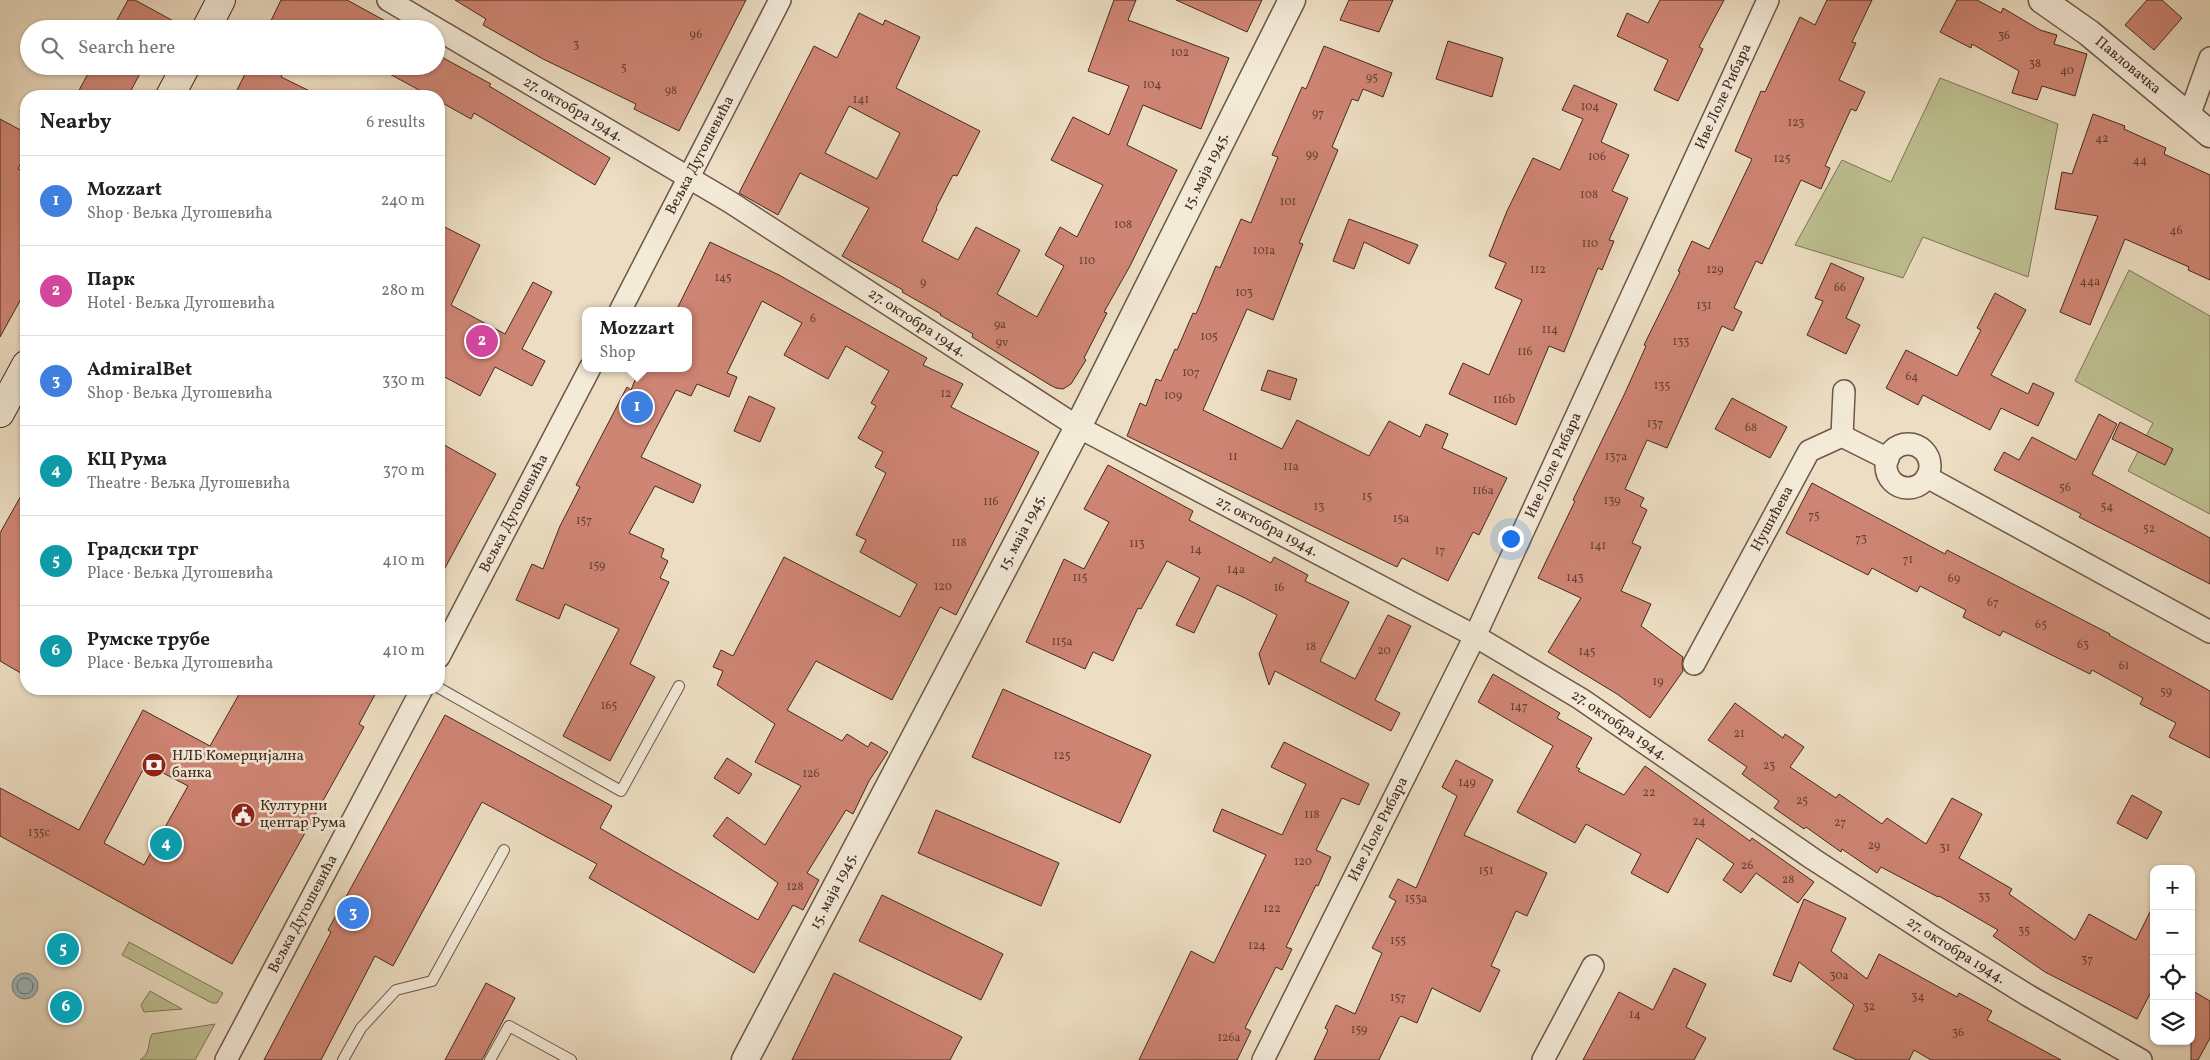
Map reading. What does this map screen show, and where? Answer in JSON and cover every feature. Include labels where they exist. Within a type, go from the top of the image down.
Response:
[{"type":"main road","points":[[211,20],[221,0]]},
{"type":"main road","points":[[173,90],[181,75]]},
{"type":"main road","points":[[0,413],[20,376]]},
{"type":"street","name":"27. октобра 1944.","points":[[388,0],[422,20]]},
{"type":"street","name":"Вељка Дугошевића","points":[[622,307],[780,0]]},
{"type":"street","name":"15. маја 1945.","points":[[745,1060],[1078,427],[1292,0]]},
{"type":"street","name":"Иве Лоле Рибара","points":[[1263,1060],[1474,636],[1768,0]]},
{"type":"street","name":"Павловачка","points":[[2042,0],[2089,33],[2210,134]]},
{"type":"street","name":"27. октобра 1944.","points":[[445,34],[747,213],[1078,427],[1474,636],[1581,699],[1813,859],[1935,938],[2029,996],[2140,1060]]},
{"type":"street","points":[[2189,116],[2210,58]]},
{"type":"street","name":"Вељка Дугошевића","points":[[445,646],[588,372]]},
{"type":"street","points":[[1844,391],[1842,436],[1888,459]]},
{"type":"street","name":"Нушићева","points":[[1694,664],[1809,451],[1842,436]]},
{"type":"street","points":[[1914,445],[1926,454],[1930,462],[1927,477],[1914,487],[1898,486],[1888,474],[1886,467],[1892,452],[1898,447],[1914,445]]},
{"type":"street","points":[[1927,477],[2210,632]]},
{"type":"street","name":"Вељка Дугошевића","points":[[226,1060],[419,695]]},
{"type":"street","points":[[1543,1060],[1593,966]]},
{"type":"lane","points":[[445,691],[620,792],[679,686]]},
{"type":"lane","points":[[343,1060],[361,1028],[396,990],[432,981],[504,850]]},
{"type":"lane","points":[[490,1060],[509,1026],[571,1060]]},
{"type":"green space","points":[[1940,78],[2058,124],[2028,277],[1923,237],[1903,278],[1795,245],[1842,160],[1891,182]]},
{"type":"green space","points":[[2129,270],[2210,316],[2210,514],[2128,471],[2153,423],[2075,381]]},
{"type":"green space","points":[[129,942],[223,993],[217,1003],[212,1003],[122,955]]},
{"type":"green space","points":[[150,991],[182,1009],[144,1012],[141,1005]]},
{"type":"green space","points":[[215,1024],[195,1060],[140,1060],[146,1054],[152,1034]]},
{"type":"water","points":[[25,973],[34,977],[38,986],[34,995],[25,999],[16,995],[12,986],[16,977]]},
{"type":"building","points":[[128,0],[135,0],[172,20],[117,20]]},
{"type":"building","points":[[281,0],[347,0],[384,20],[271,20]]},
{"type":"building","points":[[455,0],[746,0],[679,131],[634,109],[636,104],[543,59],[483,25],[486,19]]},
{"type":"building","points":[[1114,0],[1136,0],[1128,20],[1229,58],[1201,129],[1143,105],[1127,145],[1177,170],[1130,266],[1104,312],[1107,313],[1084,358],[1086,360],[1071,384],[1063,389],[1050,385],[972,337],[973,334],[902,292],[903,290],[842,256],[869,208],[800,173],[778,215],[739,193],[814,46],[837,58],[859,13],[883,25],[885,20],[920,37],[896,88],[980,131],[957,176],[953,175],[922,241],[958,260],[976,227],[1020,250],[997,294],[1037,317],[1064,266],[1045,255],[1060,227],[1077,237],[1103,185],[1051,160],[1073,117],[1109,135],[1129,86],[1088,71]],"holes":[[[849,106],[900,133],[877,179],[825,153]]]},
{"type":"building","points":[[1176,0],[1262,0],[1247,32]]},
{"type":"building","points":[[1349,0],[1393,0],[1379,32],[1340,20]]},
{"type":"building","points":[[1660,0],[1724,0],[1699,47],[1703,49],[1678,101],[1654,90],[1668,60],[1617,36],[1627,13],[1648,23]]},
{"type":"building","points":[[1827,0],[1872,0],[1852,42],[1856,43],[1839,80],[1865,92],[1856,111],[1851,109],[1825,166],[1830,168],[1821,189],[1801,180],[1762,264],[1756,261],[1734,308],[1742,312],[1733,331],[1722,326],[1667,448],[1647,440],[1625,489],[1644,498],[1640,506],[1647,510],[1632,543],[1641,547],[1621,591],[1651,604],[1641,626],[1683,657],[1683,671],[1650,718],[1617,694],[1548,652],[1581,598],[1538,578],[1575,501],[1573,500],[1625,393],[1646,346],[1644,345],[1680,272],[1678,271],[1692,241],[1709,249],[1752,159],[1735,151],[1761,91],[1765,92],[1800,17],[1815,25]]},
{"type":"building","points":[[1957,0],[1977,0],[2001,13],[2003,8],[2040,30],[2057,35],[2054,44],[2087,54],[2075,96],[2042,86],[2037,100],[2012,93],[2019,71],[1972,44],[1971,48],[1940,32]]},
{"type":"building","points":[[2147,0],[2162,0],[2182,18],[2154,50],[2125,25]]},
{"type":"building","points":[[1448,41],[1503,58],[1492,97],[1436,79]]},
{"type":"building","points":[[1324,46],[1392,73],[1383,97],[1363,89],[1358,101],[1352,99],[1332,147],[1338,150],[1299,243],[1303,244],[1273,320],[1247,309],[1203,410],[1282,449],[1297,420],[1369,456],[1389,421],[1420,437],[1426,424],[1448,434],[1442,448],[1507,478],[1479,535],[1473,532],[1448,581],[1402,558],[1397,567],[1127,436],[1140,403],[1146,406],[1156,379],[1161,381],[1193,313],[1196,314],[1216,266],[1220,268],[1241,219],[1251,223],[1278,157],[1272,155],[1302,87],[1306,89]]},
{"type":"building","points":[[445,59],[491,84],[489,86],[610,158],[595,185],[474,113],[471,119],[445,104],[445,90],[419,90],[392,75],[445,75]]},
{"type":"building","points":[[87,75],[139,75],[131,90],[79,90]]},
{"type":"building","points":[[244,75],[282,75],[281,77],[308,90],[237,90]]},
{"type":"building","points":[[1574,85],[1617,104],[1601,142],[1629,155],[1612,191],[1628,198],[1609,240],[1614,241],[1602,270],[1598,268],[1564,352],[1549,346],[1516,425],[1449,394],[1463,363],[1489,375],[1522,300],[1495,288],[1506,263],[1489,256],[1507,211],[1533,158],[1560,170],[1583,119],[1562,110]]},
{"type":"building","points":[[2093,114],[2125,126],[2124,129],[2166,148],[2164,154],[2210,175],[2210,280],[2188,270],[2189,267],[2125,239],[2090,325],[2060,312],[2098,216],[2055,209],[2062,172],[2072,174]]},
{"type":"building","points":[[0,119],[20,130],[20,165],[18,169],[20,170],[20,301],[0,337]]},
{"type":"building","points":[[1349,219],[1418,245],[1409,264],[1364,242],[1354,269],[1333,261]]},
{"type":"building","points":[[445,227],[480,245],[451,305],[505,334],[533,282],[552,292],[522,349],[545,361],[532,386],[495,367],[480,396],[445,377]]},
{"type":"building","points":[[710,242],[779,275],[927,358],[923,365],[963,384],[951,407],[1039,452],[956,615],[940,607],[892,700],[816,661],[787,710],[842,741],[847,734],[868,747],[871,742],[888,752],[869,781],[853,814],[846,810],[807,873],[819,880],[803,910],[793,905],[754,973],[589,878],[597,864],[482,802],[393,966],[375,956],[321,1060],[264,1060],[331,932],[328,930],[445,715],[612,806],[600,828],[758,920],[778,883],[713,836],[727,817],[765,845],[801,786],[755,762],[775,724],[717,685],[723,671],[713,667],[721,650],[733,656],[784,557],[900,617],[917,584],[860,552],[866,540],[856,535],[886,473],[875,467],[883,452],[858,438],[876,406],[871,403],[889,371],[846,346],[828,379],[784,355],[802,323],[762,301],[727,373],[737,377],[729,397],[697,384],[691,396],[676,390],[641,457],[701,485],[693,503],[655,486],[629,533],[664,549],[661,557],[668,561],[660,578],[669,582],[630,664],[655,677],[610,761],[563,736],[619,629],[565,604],[559,619],[516,600],[532,564],[543,569],[560,526],[580,487],[576,485],[627,387],[631,390],[638,372],[692,372],[692,307],[678,307]]},
{"type":"building","points":[[1831,263],[1864,278],[1846,318],[1860,325],[1846,354],[1807,335],[1823,301],[1815,298]]},
{"type":"building","points":[[1995,293],[2026,310],[1991,375],[2028,394],[2033,383],[2054,393],[2038,426],[2001,408],[1990,430],[1923,395],[1918,405],[1886,388],[1906,350],[1957,376],[1981,330],[1977,328]]},
{"type":"building","points":[[1268,370],[1297,379],[1290,400],[1261,390]]},
{"type":"building","points":[[749,396],[775,408],[760,442],[734,431]]},
{"type":"building","points":[[1732,398],[1787,427],[1770,458],[1715,429]]},
{"type":"building","points":[[2099,414],[2117,424],[2092,474],[2210,538],[2210,584],[2079,517],[2081,514],[1994,470],[2004,452],[2019,460],[2032,437],[2076,460]]},
{"type":"building","points":[[2120,422],[2173,449],[2165,465],[2112,439]]},
{"type":"building","points":[[445,445],[496,474],[445,568]]},
{"type":"building","points":[[1108,465],[1193,511],[1189,520],[1271,563],[1274,557],[1308,575],[1305,581],[1349,602],[1320,661],[1355,679],[1388,615],[1411,626],[1375,700],[1400,713],[1391,731],[1275,671],[1269,685],[1259,654],[1277,615],[1245,598],[1217,585],[1194,633],[1176,625],[1200,578],[1167,561],[1141,609],[1138,608],[1113,661],[1093,652],[1085,669],[1026,642],[1064,559],[1084,569],[1109,522],[1084,509]]},
{"type":"building","points":[[1812,483],[1945,554],[1947,550],[2110,634],[2210,691],[2210,758],[2169,737],[2176,723],[2140,704],[2143,698],[2092,670],[2090,674],[2003,631],[2000,636],[1963,617],[1966,610],[1920,586],[1917,592],[1872,568],[1868,575],[1786,533]]},
{"type":"building","points":[[20,498],[20,673],[0,661],[0,533]]},
{"type":"building","points":[[1493,674],[1560,713],[1557,718],[1592,738],[1576,767],[1580,769],[1578,771],[1624,795],[1645,766],[1750,841],[1752,838],[1814,882],[1798,903],[1756,873],[1741,893],[1723,880],[1734,864],[1697,838],[1668,893],[1631,873],[1641,854],[1586,824],[1575,843],[1517,812],[1553,746],[1478,702]]},
{"type":"building","points":[[1003,689],[1151,755],[1120,823],[972,757]]},
{"type":"building","name":"Културни центар Рума","points":[[239,695],[375,695],[359,724],[364,727],[232,964],[0,836],[0,788],[79,830],[143,710],[210,746]],"holes":[[[146,764],[188,786],[144,865],[104,843]]]},
{"type":"building","points":[[1735,703],[1783,738],[1785,734],[1804,747],[1790,767],[1836,798],[1839,794],[1882,824],[1887,818],[1926,844],[1952,798],[1982,814],[1959,858],[2012,889],[2009,894],[2075,940],[2089,914],[2136,940],[2150,912],[2150,994],[2137,1019],[2045,972],[1993,936],[1998,930],[1939,896],[1881,867],[1877,873],[1842,849],[1841,852],[1806,827],[1804,829],[1774,808],[1779,801],[1742,774],[1747,767],[1708,740]]},
{"type":"building","points":[[1284,742],[1369,784],[1359,805],[1342,798],[1316,850],[1331,857],[1286,947],[1292,949],[1282,970],[1276,967],[1245,1028],[1251,1031],[1237,1060],[1139,1060],[1191,951],[1214,963],[1266,855],[1213,831],[1222,809],[1282,835],[1306,784],[1271,767]]},
{"type":"building","points":[[727,758],[752,774],[739,794],[714,778]]},
{"type":"building","points":[[1456,760],[1493,780],[1464,835],[1547,873],[1527,916],[1516,911],[1491,966],[1500,970],[1480,1012],[1432,988],[1417,1023],[1401,1016],[1399,1018],[1379,1060],[1314,1060],[1328,1030],[1325,1028],[1336,1005],[1355,1014],[1382,953],[1372,948],[1396,901],[1389,897],[1398,879],[1416,888],[1457,796],[1442,787]]},
{"type":"building","points":[[2132,795],[2162,812],[2147,839],[2117,823]]},
{"type":"building","points":[[936,810],[1059,863],[1041,906],[918,853]]},
{"type":"building","points":[[882,895],[1003,954],[981,1000],[859,941]]},
{"type":"building","points":[[1804,899],[1846,918],[1831,951],[1867,979],[1879,954],[1957,997],[1959,993],[1992,1011],[1987,1020],[2061,1060],[1931,1060],[1914,1050],[1909,1060],[1857,1060],[1833,1049],[1854,1005],[1799,962],[1791,982],[1773,975]]},
{"type":"building","points":[[1674,968],[1706,984],[1686,1027],[1706,1038],[1694,1060],[1583,1060],[1619,992],[1653,1010]]},
{"type":"building","points":[[834,973],[962,1037],[950,1060],[792,1060]]},
{"type":"building","points":[[486,983],[515,998],[482,1060],[445,1060]]},
{"type":"building","points":[[2195,992],[2210,1001],[2210,1038],[2198,1060],[2191,1060],[2191,1045],[2195,1045]]},
{"type":"place","name":"Парк","points":[[482,341]]},
{"type":"place","name":"Mozzart","points":[[637,407]]},
{"type":"place","name":"НЛБ Комерцијална банка","points":[[154,765]]},
{"type":"place","name":"Културни центар Рума","points":[[243,815]]},
{"type":"place","name":"КЦ Рума","points":[[166,844]]},
{"type":"place","name":"AdmiralBet","points":[[353,913]]},
{"type":"place","name":"Градски трг","points":[[63,949]]},
{"type":"place","name":"Румске трубе","points":[[66,1007]]}]
